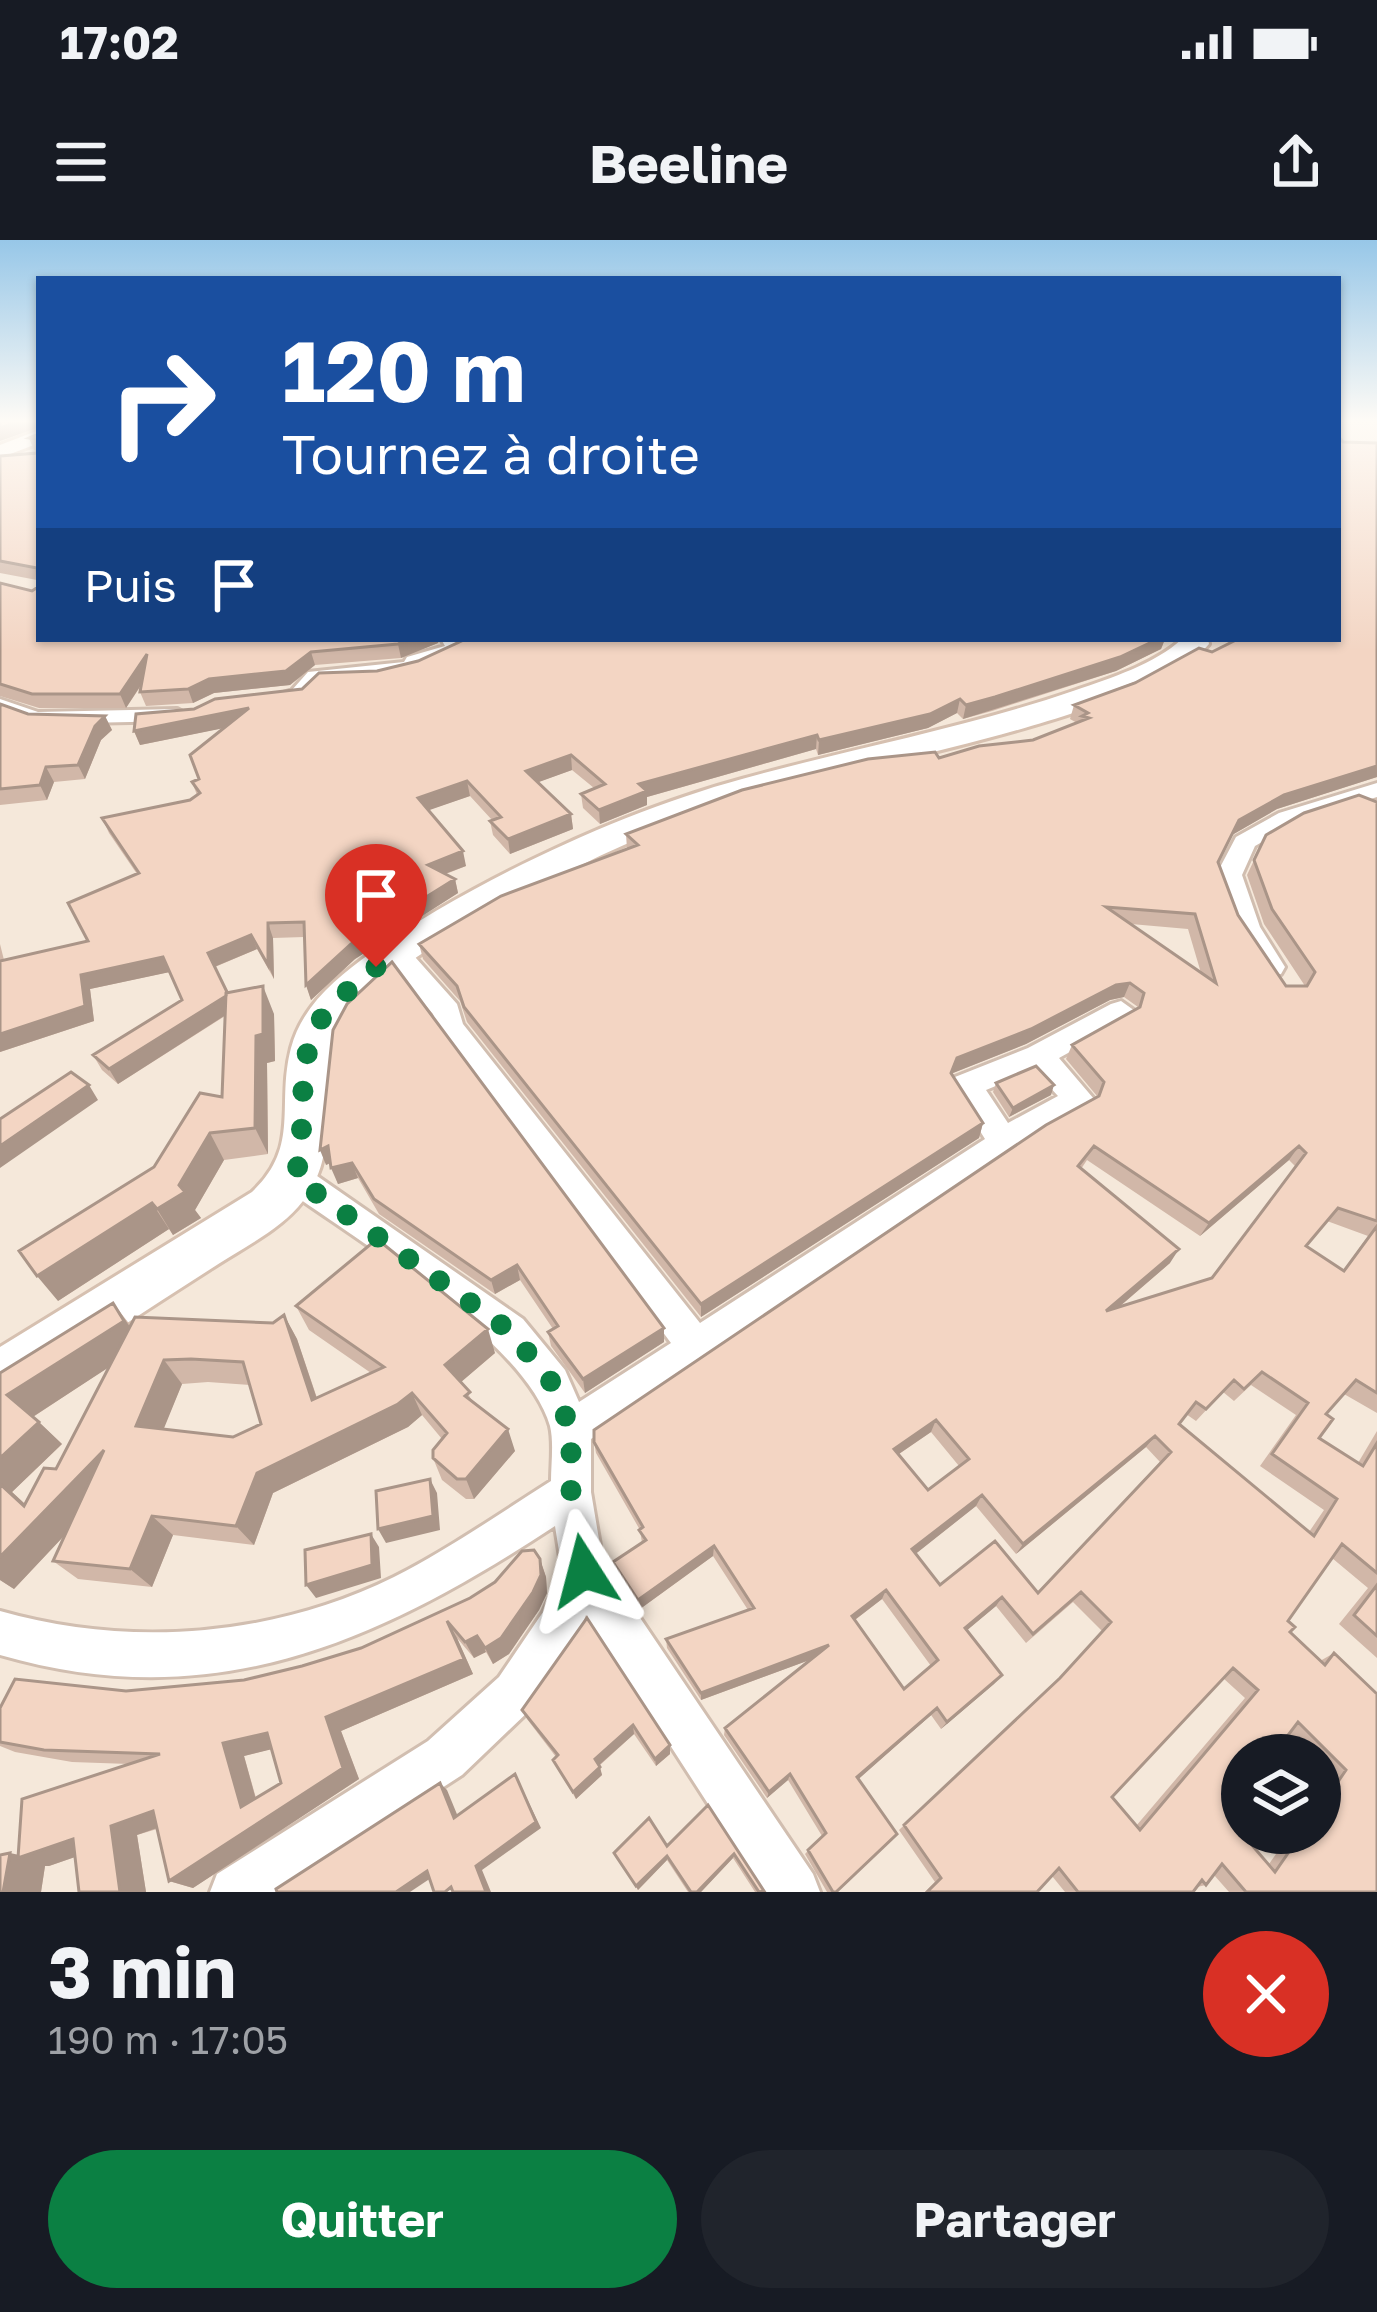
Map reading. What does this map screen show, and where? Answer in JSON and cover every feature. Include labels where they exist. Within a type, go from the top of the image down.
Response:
[{"type":"street","points":[[256,699],[298,695],[315,676],[380,674],[413,666],[456,649],[452,642]]},
{"type":"street","points":[[0,1376],[269,1206],[295,1178],[303,1148],[307,1062],[315,1029],[337,1002],[397,954],[528,878],[653,818],[784,778],[980,734],[1097,692],[1178,657],[1195,642]]},
{"type":"street","points":[[0,705],[36,718],[110,720],[199,713]]},
{"type":"street","points":[[1326,782],[1372,799]]},
{"type":"street","points":[[1288,988],[1247,926],[1229,875],[1245,842],[1287,818],[1372,799]]},
{"type":"street","points":[[397,954],[447,1011],[449,1026],[694,1344]]},
{"type":"street","points":[[1004,1142],[966,1085],[1039,1056],[1121,1011]]},
{"type":"street","points":[[571,1430],[1004,1142],[1079,1099],[1039,1056]]},
{"type":"street","points":[[295,1178],[510,1331],[552,1383],[571,1430],[571,1492],[584,1571],[795,1892]]},
{"type":"street","points":[[0,1633],[102,1655],[212,1652],[310,1630],[388,1602],[571,1492]]},
{"type":"street","points":[[235,1892],[445,1758],[515,1693],[559,1628],[584,1571]]},
{"type":"shaded area","points":[[0,497],[36,497],[36,642],[1341,642],[1341,497],[1377,497],[1377,1892],[0,1892]]},
{"type":"building","points":[[0,497],[36,497],[36,568],[0,561]]},
{"type":"building","points":[[1341,497],[1377,497],[1377,766],[1284,795],[1239,820],[1218,862],[1238,915],[1286,986],[1307,986],[1315,972],[1272,909],[1254,860],[1266,835],[1304,813],[1359,795],[1377,802],[1377,1221],[1338,1208],[1306,1246],[1344,1271],[1377,1226],[1377,1393],[1356,1380],[1326,1414],[1333,1419],[1319,1438],[1363,1466],[1377,1443],[1377,1573],[1342,1544],[1288,1621],[1295,1627],[1290,1632],[1325,1665],[1334,1653],[1377,1694],[1377,1892],[1246,1892],[1222,1864],[1206,1885],[1202,1880],[1193,1892],[1078,1892],[1059,1868],[1037,1892],[927,1892],[941,1878],[904,1825],[1060,1678],[1111,1622],[1081,1592],[1033,1634],[1002,1597],[965,1628],[1002,1675],[947,1722],[937,1708],[857,1777],[897,1834],[833,1892],[808,1850],[826,1833],[790,1774],[769,1792],[725,1728],[829,1645],[701,1693],[666,1639],[754,1608],[714,1546],[638,1600],[613,1562],[646,1540],[639,1530],[643,1527],[594,1442],[594,1430],[1046,1125],[1099,1096],[1104,1082],[1072,1045],[1140,1007],[1144,993],[1130,983],[1116,985],[1031,1029],[957,1058],[951,1073],[983,1123],[701,1304],[464,1007],[457,986],[419,944],[501,896],[638,845],[626,834],[742,790],[868,759],[935,752],[939,758],[979,746],[1033,740],[1089,718],[1074,705],[1135,683],[1199,648],[1212,652],[1232,642],[1341,642]],"holes":[[[1106,907],[1195,914],[1216,983]],[[1094,1146],[1209,1223],[1299,1146],[1306,1153],[1212,1278],[1106,1311],[1179,1249],[1078,1166]],[[1262,1372],[1308,1403],[1272,1454],[1337,1499],[1314,1536],[1179,1424],[1196,1402],[1206,1409],[1234,1380],[1244,1389]],[[936,1420],[969,1459],[928,1490],[894,1449]],[[1155,1436],[1171,1452],[1038,1593],[995,1541],[940,1585],[912,1549],[982,1495],[1023,1544]],[[886,1590],[938,1660],[904,1689],[852,1616]],[[1233,1668],[1258,1690],[1140,1830],[1112,1797]]]},
{"type":"building","points":[[0,583],[36,588],[36,642],[404,642],[311,652],[286,671],[209,679],[188,689],[140,692],[147,654],[120,694],[32,694],[0,684]]},
{"type":"building","points":[[459,642],[1152,642],[1120,657],[995,697],[966,705],[960,699],[930,714],[819,740],[817,735],[639,784],[647,791],[599,810],[581,794],[605,784],[571,755],[526,771],[571,814],[508,839],[490,821],[501,817],[467,781],[418,798],[463,851],[428,865],[455,879],[351,944],[306,985],[304,922],[268,923],[268,965],[251,935],[208,953],[226,996],[109,1069],[93,1055],[182,1000],[163,957],[81,975],[85,1006],[0,1034],[0,961],[88,941],[68,903],[139,873],[102,818],[190,800],[200,793],[192,782],[199,779],[190,755],[249,708],[134,731],[136,714],[194,709],[215,699],[302,689],[319,673],[377,671],[418,661]]},
{"type":"building","points":[[0,704],[28,714],[105,716],[95,726],[78,765],[46,767],[40,785],[0,789]]},
{"type":"building","points":[[392,962],[664,1328],[583,1379],[548,1332],[558,1326],[517,1265],[491,1280],[374,1199],[352,1163],[331,1168],[328,1146],[320,1150],[333,1030],[347,1004]]},
{"type":"building","points":[[263,986],[263,1034],[256,1036],[255,1128],[210,1133],[179,1185],[185,1192],[157,1209],[152,1203],[37,1276],[19,1251],[154,1167],[200,1093],[222,1097],[226,993]]},
{"type":"building","points":[[1036,1066],[1054,1085],[1013,1108],[996,1083]]},
{"type":"building","points":[[71,1072],[89,1085],[0,1146],[0,1119]]},
{"type":"building","points":[[377,1239],[488,1329],[445,1365],[470,1392],[465,1396],[508,1429],[466,1479],[457,1479],[433,1458],[433,1450],[447,1433],[412,1393],[257,1473],[236,1526],[152,1516],[130,1569],[53,1561],[104,1450],[0,1557],[0,1484],[24,1506],[44,1468],[56,1469],[135,1317],[273,1323],[284,1315],[312,1400],[384,1367],[296,1306]],"holes":[[[164,1360],[243,1362],[261,1424],[233,1437],[136,1426]]]},
{"type":"building","points":[[113,1303],[124,1321],[7,1395],[39,1422],[0,1458],[0,1373]]},
{"type":"building","points":[[430,1479],[433,1516],[378,1529],[376,1491]]},
{"type":"building","points":[[371,1534],[372,1565],[306,1585],[305,1550]]},
{"type":"building","points":[[534,1550],[541,1575],[501,1638],[485,1648],[477,1636],[465,1642],[447,1621],[464,1659],[326,1717],[343,1768],[169,1881],[153,1811],[111,1826],[120,1892],[79,1892],[73,1839],[18,1858],[22,1799],[160,1754],[44,1750],[0,1742],[0,1708],[15,1679],[126,1691],[244,1680],[302,1666],[361,1648],[470,1598],[495,1582],[522,1551]],"holes":[[[267,1733],[281,1783],[241,1807],[223,1743]]]},
{"type":"building","points":[[1377,1585],[1377,1636],[1354,1615]]},
{"type":"building","points":[[587,1618],[670,1745],[655,1759],[633,1725],[595,1759],[600,1767],[573,1792],[553,1760],[558,1755],[522,1710]]},
{"type":"building","points":[[515,1774],[536,1822],[476,1866],[486,1892],[453,1892],[451,1887],[434,1892],[427,1871],[396,1892],[277,1892],[440,1783],[454,1818]]},
{"type":"building","points":[[708,1805],[764,1891],[759,1892],[734,1854],[697,1892],[691,1892],[667,1856],[636,1886],[614,1853],[649,1818],[667,1846]]},
{"type":"building","points":[[10,1853],[3,1892],[0,1892],[0,1855]]},
{"type":"route","points":[[376,967],[315,1029],[307,1062],[303,1148],[295,1178],[510,1331],[552,1383],[571,1430],[571,1492],[584,1571]]}]
